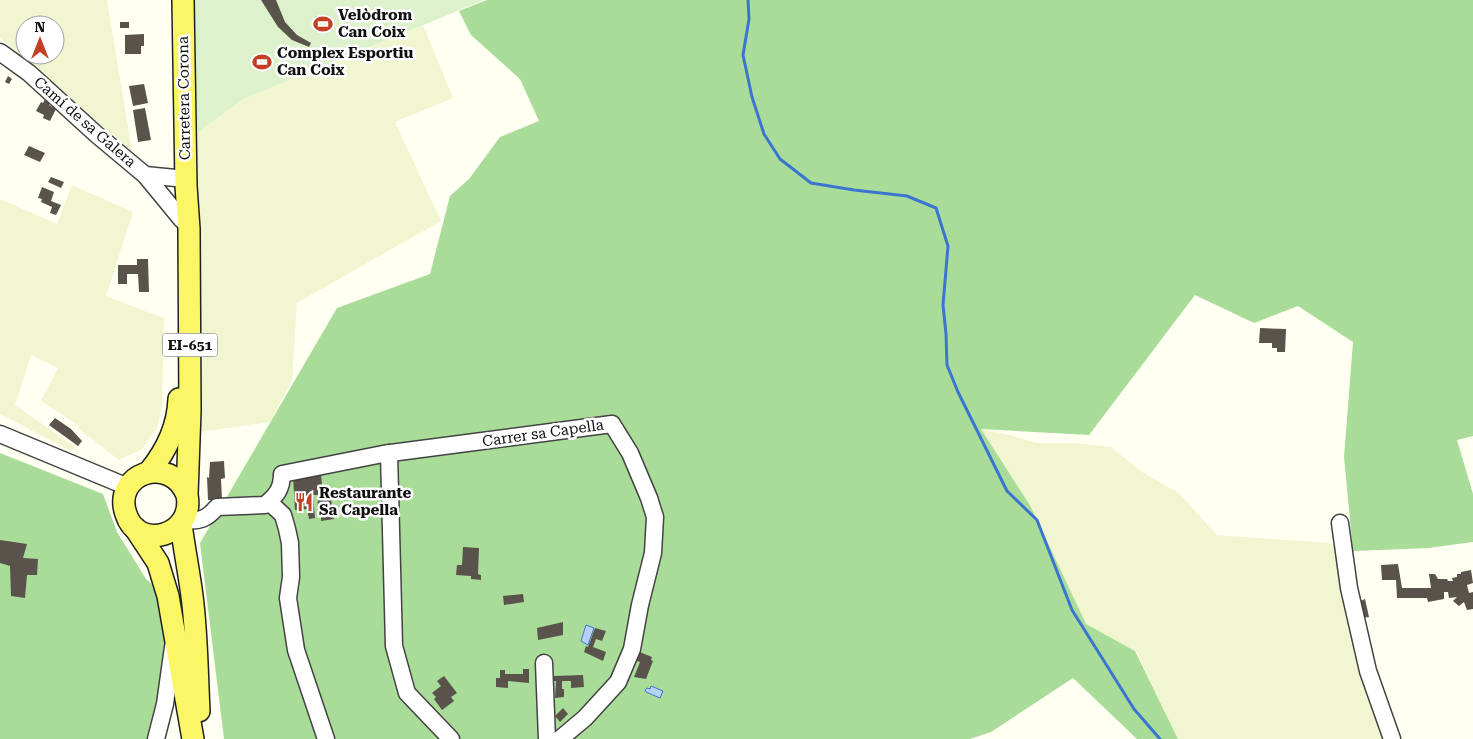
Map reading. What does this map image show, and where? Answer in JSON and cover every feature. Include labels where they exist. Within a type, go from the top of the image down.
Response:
[{"type":"main road","name":"Carretera Corona","points":[[183,0],[186,187],[189,229],[190,411],[187,495]]},
{"type":"main road","name":"Carretera Corona","points":[[149,472],[168,445],[178,409],[182,220],[186,187]]},
{"type":"main road","points":[[149,472],[165,472],[173,476],[179,481],[187,495]]},
{"type":"main road","name":"EI-651","points":[[128,487],[137,477],[149,472]]},
{"type":"main road","points":[[128,487],[125,493],[124,506],[127,518],[158,563],[168,596],[193,739]]},
{"type":"main road","name":"EI-651","points":[[187,495],[188,508],[183,522],[183,547],[192,595],[196,634],[201,739]]},
{"type":"main road","points":[[135,528],[148,535],[156,536],[170,532],[183,522]]},
{"type":"street","name":"Camí de sa Galera","points":[[0,52],[29,73],[96,134],[145,174],[182,220]]},
{"type":"street","name":"Camí de sa Galera","points":[[145,174],[186,187]]},
{"type":"street","points":[[160,191],[177,190],[186,187]]},
{"type":"street","name":"Carrer sa Capella","points":[[269,502],[280,488],[282,474],[389,453],[612,424],[630,452],[649,498],[655,517],[653,553],[640,605],[632,649],[618,682],[585,718],[560,739]]},
{"type":"street","points":[[0,434],[128,487]]},
{"type":"street","points":[[389,453],[394,646],[407,693],[451,739]]},
{"type":"street","points":[[183,522],[200,521],[210,516],[217,507],[266,505],[269,502],[283,515],[290,543],[291,577],[288,598],[296,650],[326,739]]},
{"type":"street","points":[[1340,523],[1349,588],[1366,661],[1392,739]]},
{"type":"street","points":[[156,739],[165,704],[174,635]]},
{"type":"street","points":[[544,663],[547,739]]},
{"type":"green space","points":[[0,0],[107,0],[132,151],[32,65],[65,65],[65,15],[15,15],[15,51],[0,38]]},
{"type":"green space","name":"Complex Esportiu Can Coix","points":[[191,0],[484,0],[243,99],[198,132],[193,99]]},
{"type":"green space","points":[[487,0],[1473,0],[1473,436],[1457,440],[1473,494],[1473,542],[1428,548],[1353,551],[1344,457],[1353,342],[1298,306],[1254,323],[1195,295],[1089,435],[981,429],[1031,507],[1086,624],[1135,651],[1178,739],[1137,739],[1073,678],[991,732],[970,739],[224,739],[200,543],[337,308],[430,274],[450,196],[469,179],[500,137],[539,121],[520,79],[471,35],[459,11]]},
{"type":"green space","points":[[423,25],[453,98],[395,122],[441,221],[297,303],[292,380],[270,422],[200,432],[194,138],[198,132],[243,99]]},
{"type":"green space","points":[[72,185],[133,212],[106,296],[164,318],[162,405],[157,428],[142,449],[119,460],[80,430],[77,424],[41,401],[58,368],[31,355],[15,405],[75,447],[71,451],[0,414],[0,199],[57,224]]},
{"type":"green space","points":[[981,429],[1037,443],[1076,443],[1111,447],[1142,472],[1179,493],[1217,535],[1330,543],[1340,551],[1387,739],[1178,739],[1136,651],[1086,625],[1031,507]]},
{"type":"green space","points":[[0,453],[103,494],[117,532],[146,579],[166,596],[173,642],[156,739],[0,739]]},
{"type":"water","points":[[586,625],[594,628],[588,645],[581,641]]},
{"type":"water","points":[[651,686],[663,691],[660,698],[646,692],[645,690],[647,688],[650,689]]},
{"type":"building","points":[[261,0],[276,0],[285,22],[297,35],[311,43],[309,47],[292,40],[278,27]]},
{"type":"building","points":[[120,22],[129,22],[129,28],[120,28]]},
{"type":"building","points":[[144,34],[144,46],[141,46],[141,54],[125,54],[125,35]]},
{"type":"building","points":[[8,76],[12,79],[9,84],[5,82]]},
{"type":"building","points":[[144,84],[148,103],[133,106],[129,86]]},
{"type":"building","points":[[46,97],[50,102],[49,105],[56,109],[50,121],[43,118],[44,115],[36,111]]},
{"type":"building","points":[[145,108],[151,140],[138,142],[133,110]]},
{"type":"building","points":[[29,146],[45,153],[40,162],[24,155]]},
{"type":"building","points":[[51,177],[64,182],[61,188],[48,182]]},
{"type":"building","points":[[42,187],[54,192],[51,201],[61,205],[56,215],[50,213],[52,207],[41,202],[42,199],[38,198]]},
{"type":"building","points":[[137,259],[148,259],[149,292],[139,292],[138,274],[127,274],[127,284],[118,284],[118,265],[137,265]]},
{"type":"building","points":[[1260,328],[1286,329],[1285,352],[1277,352],[1277,348],[1272,348],[1272,343],[1259,343]]},
{"type":"building","points":[[55,418],[71,429],[82,441],[78,446],[49,425]]},
{"type":"building","points":[[224,461],[225,478],[221,479],[222,500],[208,500],[207,477],[209,478],[210,462]]},
{"type":"building","name":"Restaurante Sa Capella","points":[[321,474],[322,485],[319,485],[319,495],[313,495],[315,518],[309,519],[307,509],[295,510],[293,476]]},
{"type":"building","points":[[329,486],[334,519],[321,521],[321,514],[317,513],[318,498],[322,498],[321,487]]},
{"type":"building","points":[[0,540],[27,544],[23,558],[38,559],[37,575],[27,575],[25,598],[11,596],[10,566],[0,563]]},
{"type":"building","points":[[463,547],[479,548],[478,574],[481,575],[481,580],[471,579],[471,576],[456,575],[457,565],[462,565]]},
{"type":"building","points":[[1398,564],[1402,588],[1431,588],[1429,574],[1435,574],[1438,579],[1453,581],[1452,578],[1457,577],[1457,574],[1471,570],[1473,583],[1467,585],[1469,593],[1473,592],[1473,609],[1467,610],[1464,602],[1459,606],[1453,601],[1457,597],[1449,598],[1448,592],[1444,592],[1444,599],[1428,602],[1427,598],[1397,598],[1396,580],[1382,580],[1381,565]]},
{"type":"building","points":[[523,594],[524,602],[504,605],[503,596]]},
{"type":"building","points":[[1365,599],[1369,617],[1361,618],[1358,602]]},
{"type":"building","points":[[563,622],[563,635],[538,640],[537,628]]},
{"type":"building","points":[[595,628],[606,631],[602,641],[596,639],[593,647],[606,652],[603,661],[584,652],[586,646],[588,647]]},
{"type":"building","points":[[637,651],[652,657],[651,660],[653,661],[646,679],[634,677],[640,662],[634,660]]},
{"type":"building","points":[[523,669],[529,669],[529,683],[508,681],[508,688],[496,687],[496,678],[500,678],[500,670],[505,670],[505,674],[523,674]]},
{"type":"building","points":[[583,675],[584,687],[571,688],[571,681],[562,681],[564,697],[555,698],[556,681],[553,681],[553,676]]},
{"type":"building","points":[[444,676],[457,693],[451,697],[454,701],[442,710],[432,693],[441,686],[437,681]]},
{"type":"building","points":[[563,708],[568,714],[560,722],[555,716]]},
{"type":"waterway","points":[[748,0],[749,19],[743,55],[752,97],[764,134],[780,159],[811,183],[907,196],[936,208],[948,246],[943,305],[947,365],[958,392],[1007,491],[1037,520],[1072,610],[1134,709],[1160,739]]},
{"type":"place","name":"Velòdrom Can Coix","points":[[323,24]]},
{"type":"place","name":"Complex Esportiu Can Coix","points":[[262,62]]},
{"type":"place","name":"Restaurante Sa Capella","points":[[304,502]]}]
